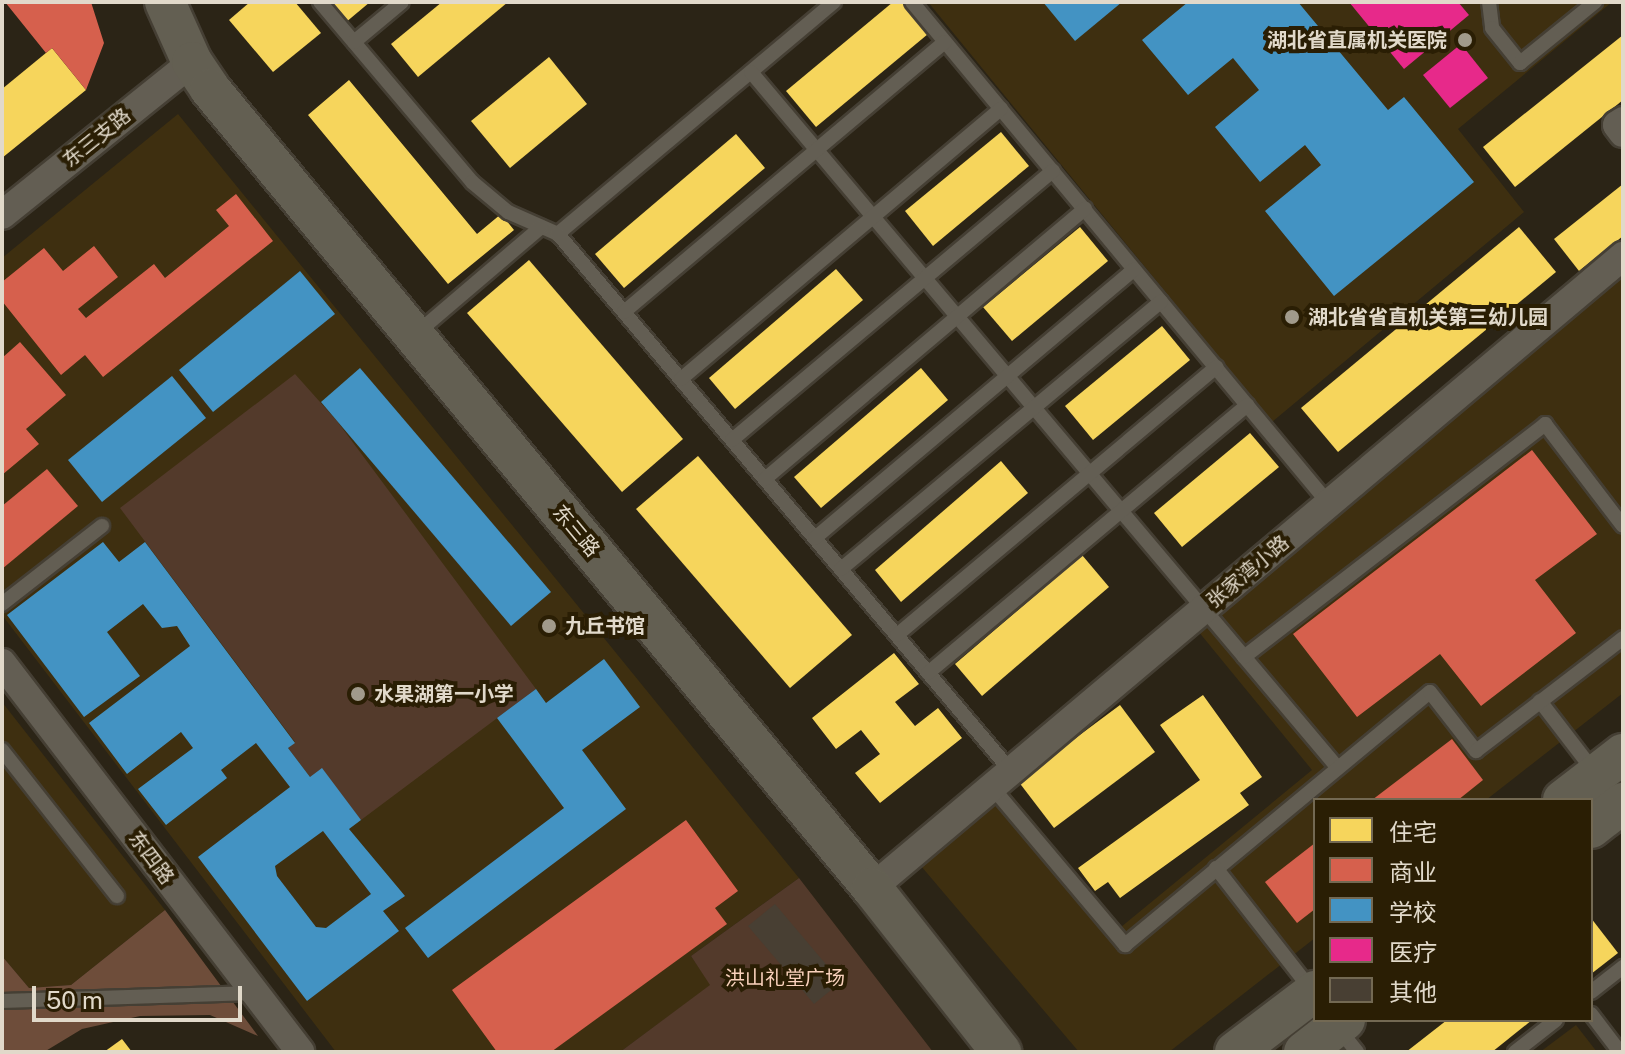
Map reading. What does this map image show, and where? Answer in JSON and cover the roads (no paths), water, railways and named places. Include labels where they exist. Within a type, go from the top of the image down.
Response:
[{"type":"street","name":"东三路","points":[[173,5],[192,62],[872,888],[1001,1052]]},
{"type":"street","name":"东三支路","points":[[2,215],[192,62]]},
{"type":"street","points":[[1623,121],[1617,125],[1623,133]]},
{"type":"street","name":"张家湾小路","points":[[872,888],[1623,256]]},
{"type":"street","name":"东四路","points":[[2,663],[300,1052]]},
{"type":"street","points":[[1566,798],[1610,764]]},
{"type":"street","points":[[1593,826],[1623,803]]},
{"type":"street","points":[[1235,1052],[1313,993]]},
{"type":"street","points":[[1304,1052],[1346,1033]]},
{"type":"lane","points":[[320,2],[472,182],[508,212],[558,234],[928,673],[1125,945],[1430,692],[1476,751],[1623,638]]},
{"type":"lane","points":[[354,42],[402,2]]},
{"type":"lane","points":[[558,234],[834,2]]},
{"type":"lane","points":[[912,2],[1329,504]]},
{"type":"lane","points":[[1489,2],[1492,28],[1520,63],[1595,2]]},
{"type":"lane","points":[[624,312],[945,42]]},
{"type":"lane","points":[[751,72],[1337,767]]},
{"type":"lane","points":[[681,379],[1001,109]]},
{"type":"lane","points":[[732,440],[1053,171]]},
{"type":"lane","points":[[765,479],[1085,209]]},
{"type":"lane","points":[[414,335],[541,227]]},
{"type":"lane","points":[[815,538],[1134,269]]},
{"type":"lane","points":[[841,569],[1161,301]]},
{"type":"lane","points":[[897,635],[1216,367]]},
{"type":"lane","points":[[928,673],[1247,405]]},
{"type":"lane","points":[[1244,657],[1545,424],[1623,526]]},
{"type":"lane","points":[[2,604],[102,526]]},
{"type":"lane","points":[[1540,701],[1610,764]]},
{"type":"lane","points":[[2,750],[117,896]]},
{"type":"lane","points":[[1216,868],[1313,991]]},
{"type":"lane","points":[[1593,990],[1623,967]]},
{"type":"lane","points":[[2,1001],[255,993]]},
{"type":"lane","points":[[1593,1017],[1620,1052]]},
{"type":"lane","points":[[1515,1052],[1553,1022]]},
{"type":"place","name":"湖北省直属机关医院","points":[[1465,40]]},
{"type":"place","name":"湖北省省直机关第三幼儿园","points":[[1292,317]]},
{"type":"place","name":"九丘书馆","points":[[549,626]]},
{"type":"place","name":"水果湖第一小学","points":[[358,694]]},
{"type":"park label","name":"洪山礼堂广场","points":[[785,978]]}]
